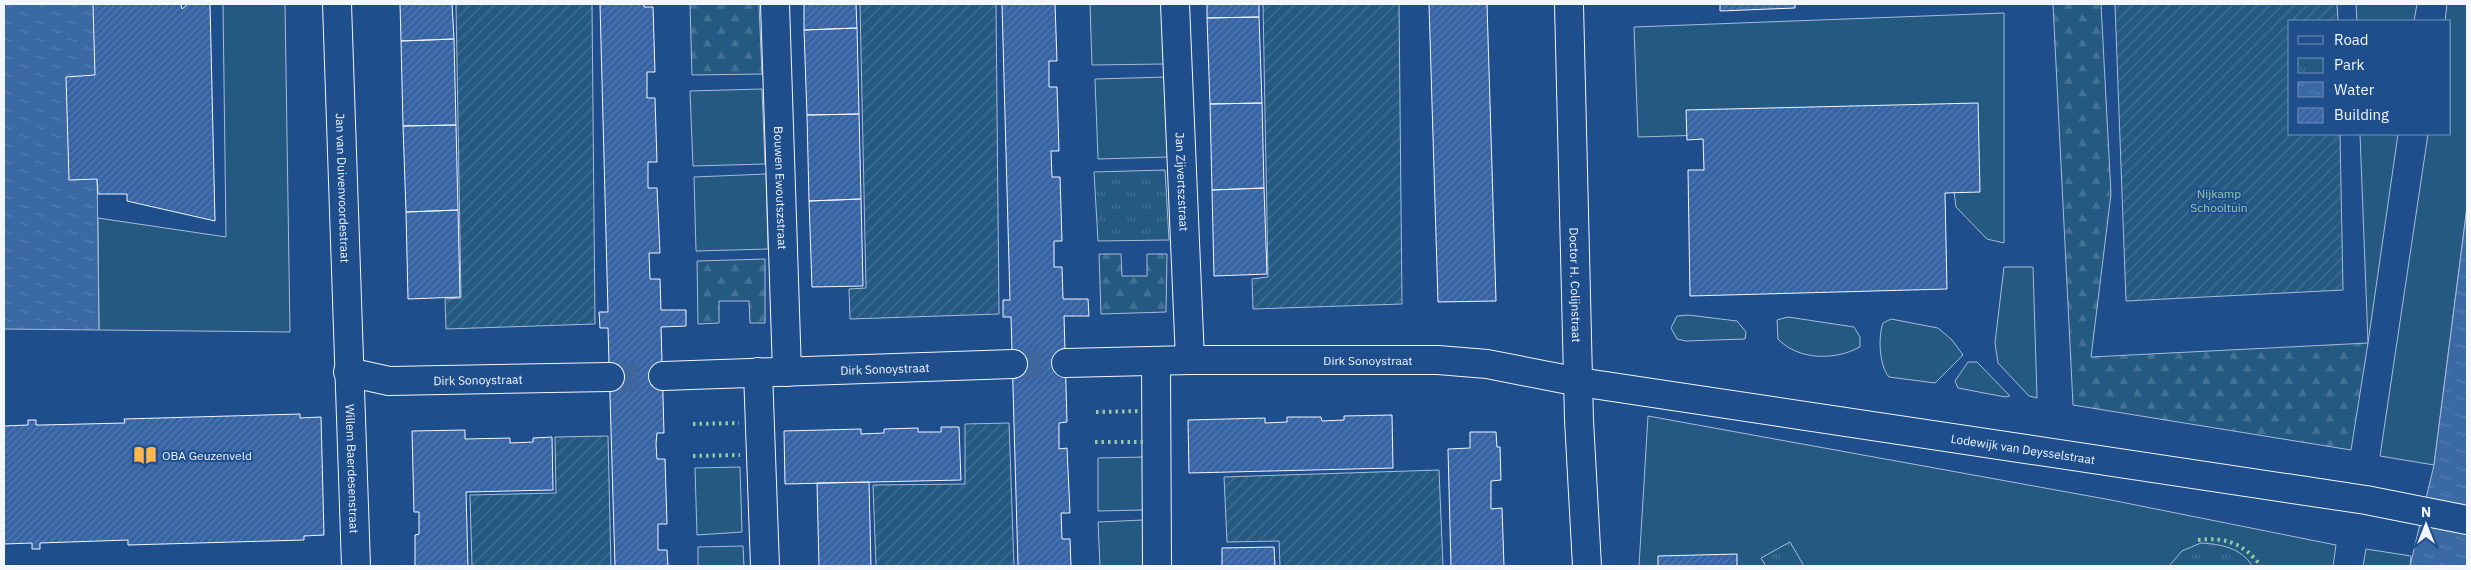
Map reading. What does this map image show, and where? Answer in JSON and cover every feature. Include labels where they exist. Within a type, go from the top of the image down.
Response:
[{"type":"street","name":"Jan van Duivenvoordestraat","points":[[337,4],[348,372]]},
{"type":"street","name":"Bouwen Ewoutszstraat","points":[[774,4],[787,372]]},
{"type":"street","name":"Jan Zijvertszstraat","points":[[1175,4],[1190,360]]},
{"type":"street","name":"Doctor H. Colijnstraat","points":[[1569,4],[1578,382],[1587,566]]},
{"type":"street","name":"Dirk Sonoystraat","points":[[1066,363],[1190,360],[1438,360],[1487,364],[1578,382]]},
{"type":"street","points":[[1156,362],[1156,566]]},
{"type":"street","name":"Dirk Sonoystraat","points":[[663,376],[1013,364]]},
{"type":"street","name":"Dirk Sonoystraat","points":[[348,372],[389,381],[610,377]]},
{"type":"street","name":"Willem Baerdesenstraat","points":[[348,372],[356,566]]},
{"type":"street","points":[[758,372],[765,566]]},
{"type":"street","name":"Lodewijk van Deysselstraat","points":[[1578,382],[2366,500],[2467,520]]},
{"type":"green space","points":[[223,4],[285,4],[290,332],[99,330],[98,218],[226,237]]},
{"type":"green space","points":[[456,4],[592,4],[595,324],[446,329],[445,299],[461,298]]},
{"type":"green space","points":[[690,4],[759,4],[762,74],[692,75]]},
{"type":"green space","points":[[860,4],[996,4],[999,314],[850,319],[849,289],[866,288]]},
{"type":"green space","points":[[1090,4],[1162,4],[1164,64],[1092,65]]},
{"type":"green space","points":[[1263,4],[1399,4],[1402,304],[1253,309],[1252,279],[1268,277]]},
{"type":"green space","points":[[2053,4],[2101,4],[2111,194],[2091,357],[2368,343],[2351,450],[2073,405]]},
{"type":"green space","name":"Nijkamp Schooltuin","points":[[2115,4],[2337,4],[2338,20],[2288,20],[2288,135],[2340,135],[2343,290],[2126,301]]},
{"type":"green space","points":[[2356,4],[2417,4],[2414,20],[2357,20]]},
{"type":"green space","points":[[2447,4],[2467,4],[2467,207],[2434,465],[2380,456],[2428,135],[2451,135],[2451,20],[2445,20]]},
{"type":"green space","points":[[2004,13],[2004,243],[1987,239],[1956,207],[1946,128],[1638,137],[1634,27]]},
{"type":"green space","points":[[1166,77],[1169,157],[1098,159],[1095,79]]},
{"type":"green space","points":[[762,89],[765,164],[693,166],[690,91]]},
{"type":"green space","points":[[2360,135],[2398,135],[2368,343]]},
{"type":"green space","points":[[1165,170],[1169,240],[1098,241],[1094,172]]},
{"type":"green space","points":[[766,174],[768,249],[696,251],[694,177]]},
{"type":"green space","points":[[1099,254],[1121,254],[1122,276],[1147,276],[1147,254],[1167,254],[1166,312],[1101,314]]},
{"type":"green space","points":[[765,259],[765,323],[750,323],[749,301],[719,301],[719,323],[698,324],[697,261]]},
{"type":"green space","points":[[2004,267],[2033,267],[2037,398],[2029,396],[1998,363],[1995,343]]},
{"type":"green space","points":[[1688,315],[1737,321],[1746,332],[1745,339],[1686,341],[1677,339],[1671,328],[1677,316]]},
{"type":"green space","points":[[1788,317],[1854,327],[1860,337],[1860,347],[1850,352],[1828,356],[1817,356],[1796,351],[1778,339],[1777,320]]},
{"type":"green space","points":[[1891,319],[1938,328],[1952,340],[1963,355],[1935,383],[1889,377],[1881,358],[1880,343],[1883,323]]},
{"type":"green space","points":[[1968,362],[1977,362],[2010,396],[2005,397],[1958,388],[1955,381]]},
{"type":"green space","points":[[1648,416],[2111,500],[2336,545],[2333,566],[1639,566]]},
{"type":"green space","points":[[1009,423],[1014,566],[876,566],[873,485],[965,484],[965,424]]},
{"type":"green space","points":[[608,436],[611,566],[472,566],[470,495],[556,493],[555,437]]},
{"type":"green space","points":[[1143,457],[1144,510],[1098,511],[1098,458]]},
{"type":"green space","points":[[740,467],[742,532],[697,535],[695,468]]},
{"type":"green space","points":[[1439,470],[1443,566],[1280,566],[1279,541],[1227,542],[1224,477]]},
{"type":"green space","points":[[1143,520],[1144,566],[1100,566],[1098,522]]},
{"type":"green space","points":[[1790,542],[1804,566],[1766,566],[1761,558]]},
{"type":"green space","points":[[2201,543],[2216,544],[2230,548],[2242,555],[2252,566],[2169,566],[2182,551]]},
{"type":"green space","points":[[743,546],[744,566],[698,566],[698,547]]},
{"type":"green space","points":[[2366,549],[2411,556],[2410,566],[2363,566]]},
{"type":"water","points":[[4,4],[95,4],[99,330],[4,329]]},
{"type":"water","points":[[2467,207],[2467,566],[2410,566],[2434,465]]},
{"type":"building","points":[[93,4],[181,4],[182,9],[188,4],[210,4],[215,221],[127,201],[127,194],[98,194],[97,179],[69,180],[66,77],[95,75]]},
{"type":"building","points":[[400,4],[452,4],[454,39],[401,41]]},
{"type":"building","points":[[600,4],[644,4],[644,7],[653,7],[655,72],[647,72],[647,98],[655,98],[657,162],[648,162],[648,188],[657,188],[660,253],[649,253],[650,279],[660,279],[661,310],[686,310],[686,326],[661,327],[664,433],[657,433],[656,444],[657,459],[665,459],[667,524],[658,524],[658,550],[667,550],[668,566],[615,566],[608,328],[600,328],[599,312],[608,312]]},
{"type":"building","points":[[804,4],[856,4],[857,28],[804,30]]},
{"type":"building","points":[[1002,4],[1055,4],[1057,61],[1049,61],[1049,87],[1057,87],[1059,151],[1051,151],[1052,177],[1060,177],[1062,241],[1054,241],[1054,267],[1062,267],[1063,299],[1088,299],[1089,316],[1064,316],[1067,422],[1059,423],[1059,449],[1067,448],[1070,513],[1061,513],[1062,539],[1070,539],[1071,566],[1018,566],[1011,317],[1003,317],[1003,300],[1010,300]]},
{"type":"building","points":[[1207,4],[1259,4],[1259,17],[1207,18]]},
{"type":"building","points":[[1429,4],[1487,4],[1496,301],[1438,302]]},
{"type":"building","points":[[1720,4],[1795,4],[1795,8],[1720,11]]},
{"type":"building","points":[[1259,17],[1262,103],[1210,104],[1207,18]]},
{"type":"building","points":[[857,28],[859,114],[807,115],[804,30]]},
{"type":"building","points":[[454,39],[456,125],[403,126],[401,41]]},
{"type":"building","points":[[1262,103],[1264,188],[1212,190],[1210,104]]},
{"type":"building","points":[[1978,103],[1980,192],[1945,193],[1947,289],[1690,296],[1688,170],[1704,170],[1703,139],[1687,140],[1686,110]]},
{"type":"building","points":[[859,114],[861,199],[809,201],[807,115]]},
{"type":"building","points":[[456,125],[458,210],[406,212],[403,126]]},
{"type":"building","points":[[1264,188],[1267,274],[1214,276],[1212,190]]},
{"type":"building","points":[[861,199],[863,286],[812,287],[809,201]]},
{"type":"building","points":[[458,210],[460,297],[408,299],[406,212]]},
{"type":"building","points":[[300,414],[300,418],[321,417],[324,535],[304,536],[304,540],[128,545],[128,540],[40,543],[40,549],[32,549],[32,543],[4,544],[4,426],[28,425],[28,420],[36,420],[36,425],[42,425],[125,423],[124,419]]},
{"type":"building","points":[[1392,415],[1393,468],[1189,473],[1188,420],[1265,418],[1265,423],[1287,422],[1287,417],[1321,417],[1322,421],[1344,420],[1344,416]]},
{"type":"building","points":[[941,427],[959,427],[961,480],[785,484],[784,431],[861,429],[861,434],[884,433],[884,429],[918,428],[918,432],[941,432]]},
{"type":"building","points":[[465,430],[465,439],[510,438],[510,443],[533,442],[533,438],[552,437],[553,490],[466,492],[468,566],[415,566],[415,535],[419,534],[419,512],[414,512],[412,431]]},
{"type":"building","points":[[1470,432],[1496,432],[1497,447],[1500,447],[1501,480],[1491,481],[1491,509],[1502,508],[1504,566],[1451,566],[1448,449],[1470,448]]},
{"type":"building","points":[[869,482],[871,566],[819,566],[817,483]]},
{"type":"building","points":[[1274,547],[1275,566],[1222,566],[1222,548]]},
{"type":"building","points":[[1737,554],[1737,566],[1658,566],[1658,556]]},
{"type":"tunnel","points":[[1013,364],[1066,363]]},
{"type":"tunnel","points":[[610,377],[663,376]]},
{"type":"hedge","points":[[1096,412],[1142,411]]},
{"type":"hedge","points":[[693,424],[739,423]]},
{"type":"hedge","points":[[1095,442],[1144,442]]},
{"type":"hedge","points":[[693,456],[740,455]]},
{"type":"hedge","points":[[2198,540],[2208,539],[2233,543],[2248,552],[2261,566]]},
{"type":"place","name":"OBA Geuzenveld","points":[[145,455]]}]
